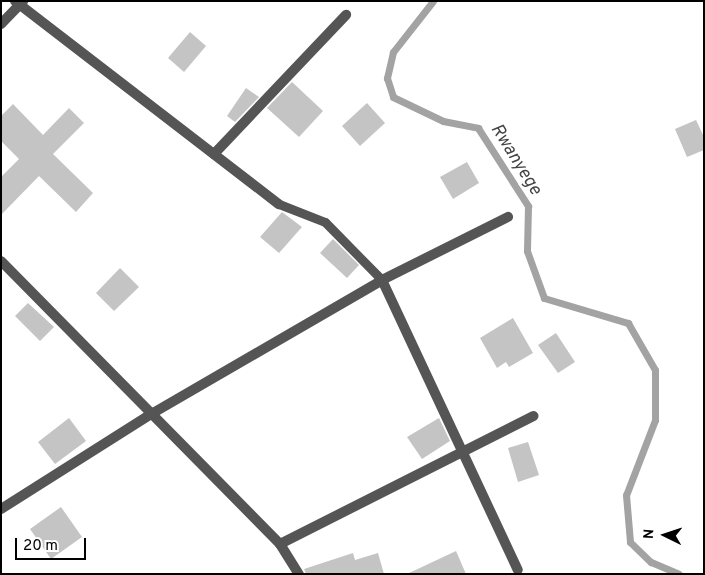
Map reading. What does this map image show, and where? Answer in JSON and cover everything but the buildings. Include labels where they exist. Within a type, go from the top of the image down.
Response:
[{"type":"street","points":[[1,24],[19,2],[279,204]]},
{"type":"street","points":[[214,154],[346,15]]},
{"type":"street","points":[[1,509],[153,413],[382,280],[508,217]]},
{"type":"street","points":[[1,261],[153,413],[280,544],[299,574]]},
{"type":"street","points":[[382,280],[518,570]]},
{"type":"street","points":[[280,544],[533,416]]},
{"type":"lane","points":[[279,204],[325,222],[382,280]]},
{"type":"waterway","name":"Rwanyege","points":[[433,1],[393,52],[387,78],[393,97],[443,121],[478,128],[528,206],[527,251],[544,298],[628,323],[655,370],[655,420],[626,495],[630,542],[651,562],[679,574]]}]
